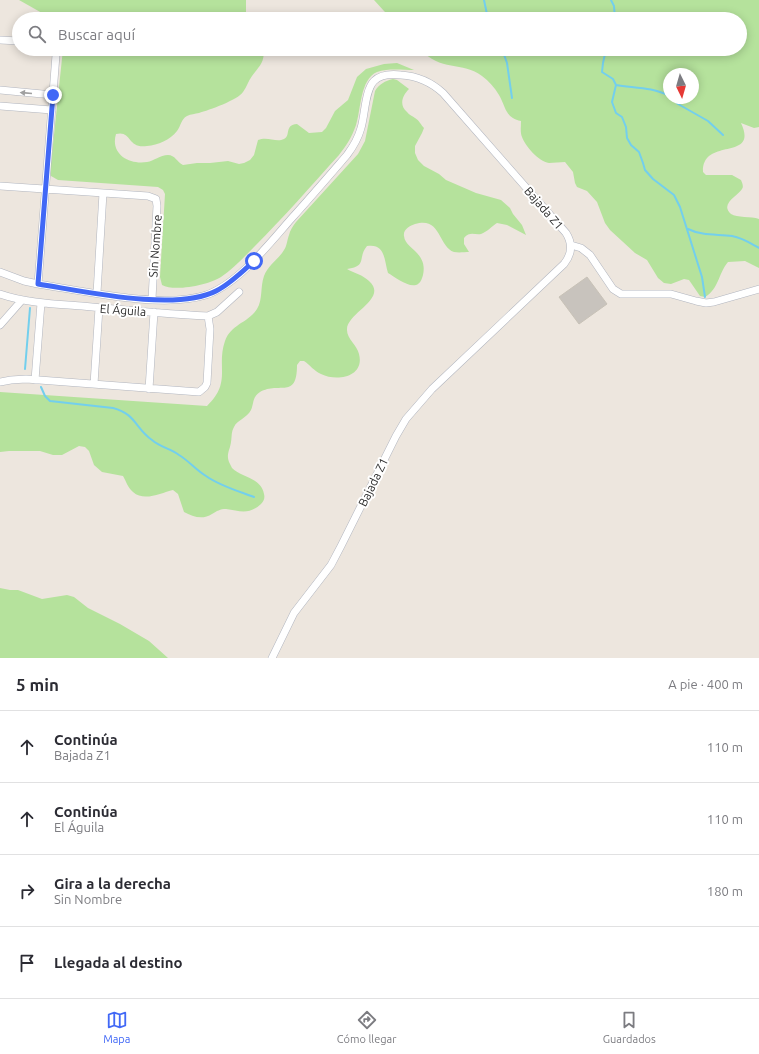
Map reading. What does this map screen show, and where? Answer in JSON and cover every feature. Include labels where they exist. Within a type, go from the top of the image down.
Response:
[{"type":"street","points":[[0,40],[12,41]]},
{"type":"street","points":[[38,284],[56,56]]},
{"type":"street","name":"Bajada Z1","points":[[152,299],[180,299],[206,295],[229,283],[254,261],[354,146],[361,127],[370,87],[378,77],[386,75],[404,75],[417,78],[428,82],[443,93],[570,238],[571,245],[568,258],[564,264],[432,389],[406,419],[331,564],[294,613],[272,658]]},
{"type":"street","points":[[0,90],[53,95]]},
{"type":"street","points":[[0,106],[52,110]]},
{"type":"street","name":"Sin Nombre","points":[[0,186],[148,196],[156,199],[157,206],[152,299]]},
{"type":"street","points":[[97,293],[103,193]]},
{"type":"street","points":[[571,245],[581,248],[590,255],[613,289],[621,294],[671,294],[706,303],[759,289]]},
{"type":"street","name":"El Águila","points":[[0,272],[24,281],[38,284],[97,293],[152,299]]},
{"type":"street","points":[[0,382],[18,379],[195,392],[203,390],[206,383],[210,329],[208,316],[217,312],[239,292]]},
{"type":"street","name":"El Águila","points":[[0,294],[22,300],[99,308],[208,316]]},
{"type":"street","points":[[0,325],[22,300]]},
{"type":"street","points":[[35,380],[41,302]]},
{"type":"street","points":[[94,384],[99,308]]},
{"type":"street","points":[[149,389],[154,312]]},
{"type":"green space","points":[[19,0],[246,0],[246,12],[40,12]]},
{"type":"green space","points":[[374,0],[759,0],[759,127],[754,128],[741,123],[744,135],[743,142],[737,146],[711,155],[705,161],[703,172],[706,175],[732,175],[741,180],[743,188],[728,203],[727,207],[731,214],[740,217],[759,219],[759,268],[745,261],[728,262],[716,286],[710,294],[705,297],[700,296],[689,280],[684,279],[671,284],[664,283],[658,278],[647,260],[635,253],[610,230],[605,223],[597,202],[587,191],[577,187],[573,172],[565,162],[545,162],[529,149],[521,135],[521,121],[516,120],[509,115],[499,95],[489,82],[475,71],[443,64],[428,56],[747,56],[747,12],[385,12]]},
{"type":"green space","points":[[62,56],[263,56],[261,64],[240,95],[216,107],[187,116],[183,119],[177,131],[164,142],[141,146],[136,145],[128,137],[121,133],[116,134],[115,141],[118,152],[122,157],[128,160],[134,162],[150,161],[162,156],[170,155],[183,165],[228,161],[239,164],[244,163],[250,160],[254,155],[258,140],[284,139],[287,136],[290,126],[297,124],[309,133],[322,132],[326,128],[335,111],[348,100],[357,77],[366,69],[384,64],[397,63],[414,70],[386,70],[377,72],[371,76],[364,88],[358,119],[353,133],[339,155],[287,213],[242,259],[221,277],[208,283],[183,288],[167,287],[162,285],[160,277],[165,194],[163,190],[158,187],[58,180],[51,176],[50,173]]},
{"type":"green space","points":[[393,79],[397,80],[409,89],[402,100],[403,106],[408,113],[418,120],[424,128],[415,146],[415,153],[418,160],[424,166],[439,174],[446,180],[476,193],[501,200],[510,208],[522,225],[526,235],[507,225],[497,223],[481,234],[470,234],[464,238],[464,244],[469,252],[454,252],[449,249],[435,228],[430,224],[415,224],[406,230],[404,236],[408,244],[419,256],[424,267],[421,280],[416,285],[409,285],[388,273],[385,258],[381,250],[378,247],[367,246],[364,250],[360,264],[353,268],[347,269],[367,279],[374,288],[374,294],[371,300],[348,324],[347,333],[359,354],[360,362],[358,368],[354,373],[348,376],[335,377],[321,374],[304,361],[300,361],[297,365],[294,382],[291,386],[286,388],[267,389],[257,394],[254,398],[252,408],[249,413],[235,425],[233,429],[228,454],[229,462],[232,468],[236,471],[259,484],[264,495],[263,502],[261,504],[248,511],[224,509],[219,510],[209,516],[198,517],[184,512],[178,494],[173,490],[147,497],[137,495],[130,489],[123,476],[102,472],[94,465],[89,451],[85,447],[79,446],[62,455],[53,455],[40,451],[0,452],[0,392],[207,406],[215,397],[219,389],[222,374],[223,350],[228,335],[235,327],[249,318],[257,309],[260,301],[264,276],[285,248],[290,231],[296,222],[358,154],[365,141],[375,91],[382,83]]},
{"type":"green space","points":[[0,588],[18,590],[42,599],[67,595],[74,597],[88,608],[149,641],[168,658],[0,658]]},
{"type":"building","points":[[587,277],[607,304],[579,324],[559,297]]},
{"type":"waterway","points":[[484,0],[487,12]]},
{"type":"waterway","points":[[611,0],[614,6],[614,12]]},
{"type":"waterway","points":[[504,56],[507,63],[512,98]]},
{"type":"waterway","points":[[604,56],[602,72],[613,79],[616,85],[612,102],[616,113],[622,117],[626,127],[627,138],[631,145],[639,152],[645,170],[653,179],[674,195],[680,207],[702,277],[705,297]]},
{"type":"waterway","points":[[616,85],[650,89],[663,93]]},
{"type":"waterway","points":[[678,104],[708,121],[723,135]]},
{"type":"waterway","points":[[688,229],[704,234],[736,237],[759,248]]},
{"type":"waterway","points":[[25,369],[30,308]]},
{"type":"waterway","points":[[41,387],[45,396],[50,401],[113,408],[121,411],[131,418],[142,431],[155,442],[176,453],[211,480],[254,497]]},
{"type":"route","points":[[53,95],[38,284],[126,298],[166,300],[194,298],[216,291],[229,283],[254,261]]}]
